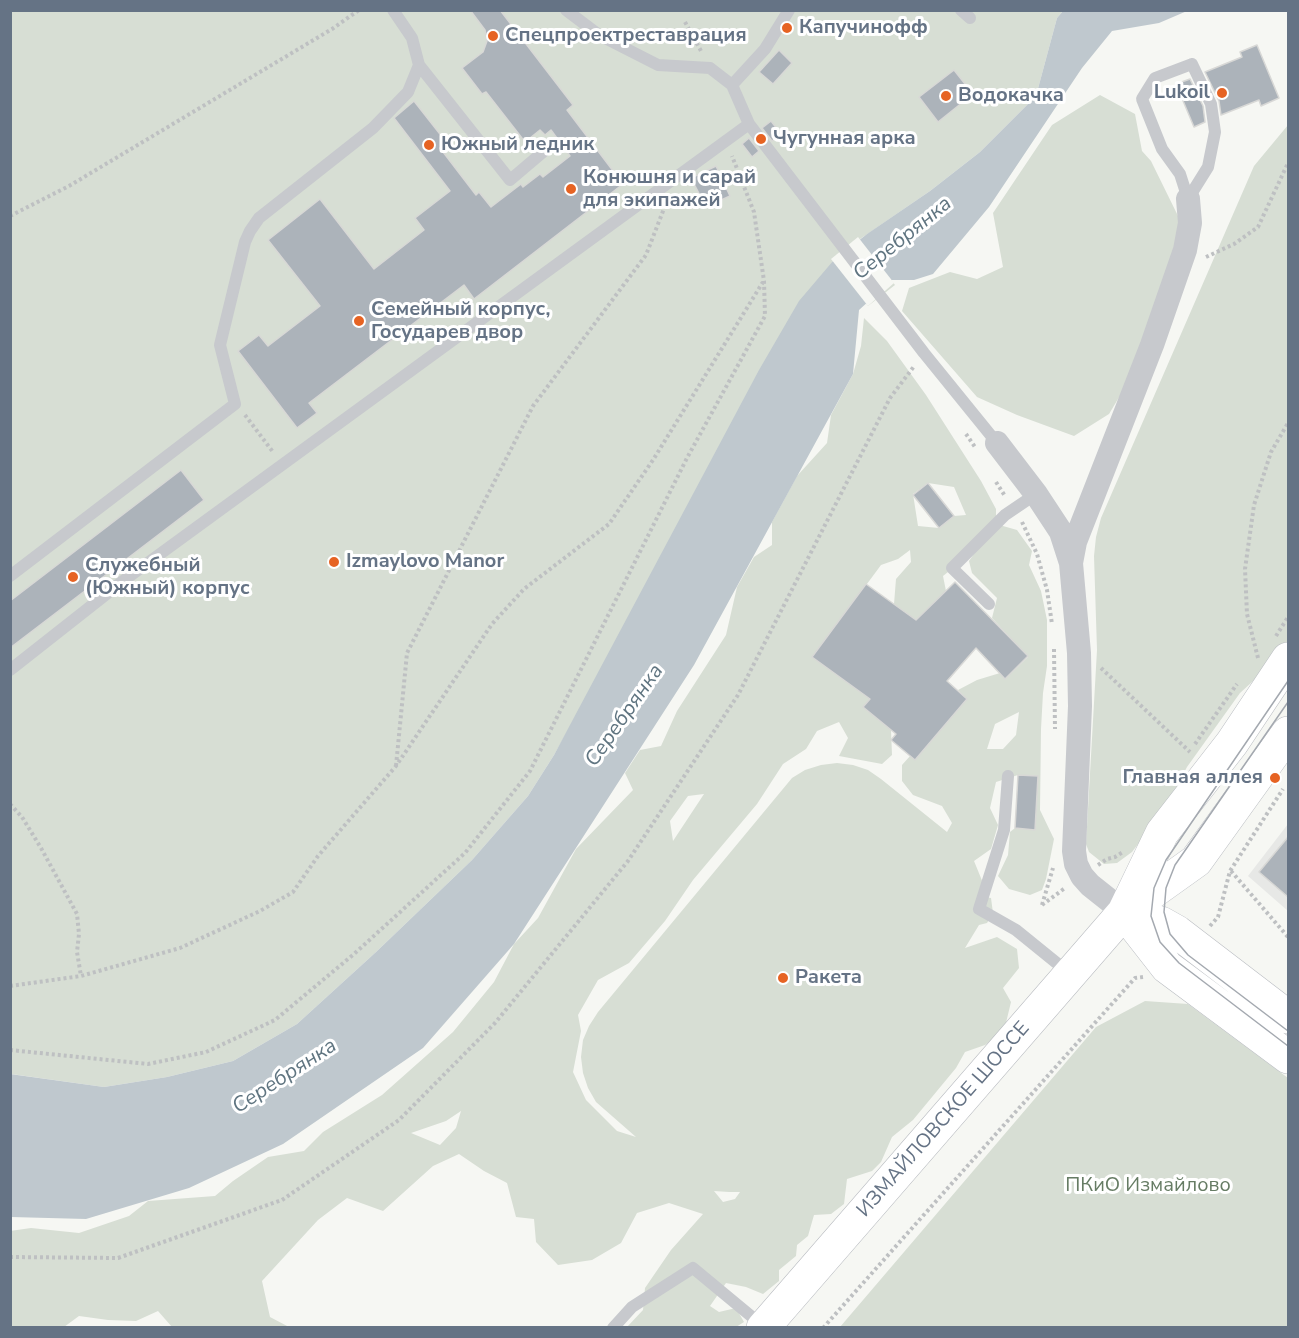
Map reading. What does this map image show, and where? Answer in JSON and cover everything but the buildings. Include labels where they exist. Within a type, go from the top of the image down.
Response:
[{"type":"main road","points":[[1124,912],[1162,833],[1232,743],[1273,661]]},
{"type":"main road","points":[[1288,733],[1196,861],[1179,903],[1181,927],[1288,1017]]},
{"type":"main road","points":[[1124,912],[1196,861]]},
{"type":"main road","points":[[1124,912],[1161,923],[1197,939]]},
{"type":"main road","points":[[1124,912],[1167,967],[1288,1057]]},
{"type":"main road","name":"ИЗМАЙЛОВСКОЕ ШОССЕ","points":[[763,1327],[1124,912]]},
{"type":"street","points":[[1071,563],[1075,542],[1152,345],[1185,250],[1190,223],[1188,199]]},
{"type":"street","points":[[988,447],[1036,494],[1061,531],[1071,563],[1079,647],[1080,706],[1074,851],[1076,864],[1090,885],[1124,912]]},
{"type":"lane","points":[[393,10],[412,39],[419,65],[510,180],[543,152]]},
{"type":"lane","points":[[566,10],[599,35],[658,65],[710,68],[732,85],[749,124],[882,295],[988,447]]},
{"type":"lane","points":[[732,85],[765,49],[789,10]]},
{"type":"lane","points":[[1192,64],[1211,104],[1215,132],[1208,167],[1188,199],[1180,174],[1162,149],[1142,99],[1155,78],[1192,64]]},
{"type":"lane","points":[[10,576],[235,404],[220,345],[245,242],[250,231],[259,218],[373,128],[408,92],[419,65]]},
{"type":"lane","points":[[10,670],[123,581],[749,124]]},
{"type":"lane","points":[[989,604],[952,568],[975,543],[1013,509],[1036,494]]},
{"type":"lane","points":[[1008,776],[1004,830],[979,909],[1016,930],[1071,975]]},
{"type":"lane","points":[[613,1328],[632,1307],[693,1268],[763,1327]]},
{"type":"path","points":[[10,216],[69,186],[322,35],[359,10]]},
{"type":"path","points":[[685,22],[710,68]]},
{"type":"path","points":[[10,1050],[148,1064],[206,1052],[275,1020],[354,954],[465,853],[530,771],[687,458],[765,315],[764,281],[754,212],[726,141]]},
{"type":"path","points":[[1178,270],[1234,244],[1258,227],[1288,163]]},
{"type":"path","points":[[396,766],[407,652],[533,406],[646,255],[677,177]]},
{"type":"path","points":[[10,986],[81,976],[180,948],[260,911],[293,892],[318,856],[396,766],[492,624],[525,589],[609,524],[653,460],[764,281]]},
{"type":"path","points":[[909,357],[921,371]]},
{"type":"path","points":[[10,1257],[118,1258],[282,1200],[399,1120],[495,1023],[628,861],[738,695],[890,398],[915,364]]},
{"type":"path","points":[[235,404],[283,464]]},
{"type":"path","points":[[1273,661],[1247,614],[1245,569],[1254,505],[1271,452],[1288,423]]},
{"type":"path","points":[[965,432],[988,447]]},
{"type":"path","points":[[995,480],[1021,519],[1037,554],[1047,590],[1053,631]]},
{"type":"path","points":[[1054,641],[1055,729]]},
{"type":"path","points":[[1079,647],[1190,752]]},
{"type":"path","points":[[1197,939],[1218,917],[1230,871],[1288,781]]},
{"type":"path","points":[[10,804],[22,817],[78,915],[77,952],[81,976]]},
{"type":"path","points":[[1042,904],[1054,859]]},
{"type":"path","points":[[1230,871],[1288,937]]},
{"type":"path","points":[[823,1328],[1135,978]]},
{"type":"shaded area","points":[[1288,824],[1288,911],[1248,876]]},
{"type":"green space","name":"Izmaylovo Manor","points":[[10,11],[1063,11],[1057,18],[1036,96],[980,152],[930,191],[860,239],[895,285],[868,306],[833,261],[554,755],[528,796],[472,860],[297,1024],[233,1061],[167,1077],[104,1087],[11,1074]]},
{"type":"green space","points":[[1100,95],[1135,114],[1142,151],[1151,161],[1179,218],[1173,269],[1133,374],[1109,414],[1074,436],[977,397],[902,311],[909,288],[950,272],[977,279],[1003,267],[993,213],[1052,125]]},
{"type":"green space","points":[[1288,125],[1288,642],[1274,662],[1240,693],[1187,767],[1167,806],[1132,852],[1117,863],[1104,864],[1089,852],[1086,844],[1097,650],[1094,556],[1096,537],[1101,518],[1254,166]]},
{"type":"green space","points":[[864,318],[887,341],[926,395],[981,481],[1003,526],[1017,530],[1032,551],[1029,565],[1041,591],[1047,620],[1047,666],[1041,729],[1040,810],[1054,839],[1046,879],[1042,890],[1030,895],[1009,889],[998,876],[1008,855],[1010,832],[1015,828],[1035,829],[1038,776],[1018,775],[996,782],[990,808],[998,825],[991,849],[974,861],[983,883],[985,897],[991,898],[993,913],[987,923],[979,925],[965,948],[997,937],[1017,949],[1019,968],[1003,988],[1011,1002],[1004,1031],[985,1045],[965,1052],[956,1068],[913,1120],[892,1137],[881,1162],[872,1171],[847,1179],[844,1204],[831,1214],[814,1215],[808,1236],[797,1245],[796,1256],[779,1270],[779,1281],[763,1294],[746,1287],[726,1283],[710,1306],[719,1312],[736,1308],[744,1322],[736,1327],[627,1327],[643,1310],[645,1288],[671,1250],[703,1214],[669,1203],[637,1213],[621,1243],[592,1260],[558,1265],[536,1242],[534,1219],[516,1217],[507,1183],[459,1154],[433,1166],[383,1211],[347,1198],[318,1220],[262,1281],[270,1317],[289,1327],[172,1327],[158,1311],[136,1321],[79,1316],[64,1327],[11,1327],[10,1231],[31,1228],[79,1233],[129,1216],[148,1201],[215,1196],[268,1157],[304,1151],[323,1132],[382,1095],[453,1032],[494,982],[514,944],[538,918],[576,849],[633,790],[625,773],[640,750],[661,746],[677,711],[726,635],[737,587],[754,557],[772,545],[772,522],[797,476],[827,443],[831,415],[853,374],[861,346]],"holes":[[[928,483],[954,487],[966,515],[954,516],[939,528],[918,526],[913,494]],[[978,548],[969,561],[972,573],[997,598],[992,618],[1028,657],[1006,678],[1000,673],[977,680],[958,690],[967,699],[915,760],[910,756],[902,765],[902,781],[913,795],[942,806],[952,823],[947,832],[868,770],[837,763],[805,770],[792,778],[598,1012],[589,1026],[583,1040],[581,1057],[588,1088],[596,1102],[636,1137],[617,1131],[586,1100],[573,1072],[581,1031],[578,1015],[598,980],[629,963],[665,921],[693,880],[757,804],[783,764],[806,749],[817,731],[839,722],[848,738],[839,756],[882,764],[892,755],[891,730],[946,591],[943,576]],[[910,550],[911,562],[896,579],[894,604],[910,616],[813,657],[881,565],[898,559]],[[1019,712],[1016,735],[1003,749],[987,749],[995,724]],[[704,794],[673,841],[670,821],[688,796]],[[461,1111],[456,1128],[440,1145],[411,1133],[446,1121]],[[714,1191],[740,1192],[735,1199],[723,1202]]]},
{"type":"green space","name":"ПКиО Измайлово","points":[[1145,1001],[1188,1004],[1288,1078],[1288,1327],[840,1327],[1096,1027]]},
{"type":"water","name":"Серебрянка","points":[[1063,11],[1187,11],[1159,23],[1112,31],[1082,68],[989,207],[933,274],[914,280],[892,280],[859,310],[853,374],[694,665],[514,944],[423,1048],[283,1144],[189,1188],[86,1219],[11,1217],[10,1074],[104,1087],[167,1077],[233,1061],[297,1024],[472,860],[528,796],[554,755],[759,370],[799,301],[833,261],[980,152],[1036,96],[1057,18]]},
{"type":"pier","points":[[858,237],[894,283],[868,306],[831,259]]},
{"type":"tram line","points":[[1288,681],[1166,860],[1154,888],[1151,916],[1160,942],[1179,963],[1288,1046]]},
{"type":"tram line","points":[[1288,702],[1175,865],[1166,888],[1164,912],[1170,934],[1188,955],[1288,1031]]},
{"type":"place","name":"Капучинофф","points":[[787,28]]},
{"type":"place","name":"Спецпроектреставрация","points":[[493,36]]},
{"type":"place","name":"Lukoil","points":[[1222,93]]},
{"type":"place","name":"Водокачка","points":[[946,96]]},
{"type":"place","name":"Чугунная арка","points":[[761,139]]},
{"type":"place","name":"Южный ледник","points":[[429,145]]},
{"type":"place","name":"Конюшня и сарай для экипажей","points":[[571,189]]},
{"type":"place","name":"Семейный корпус, Государев двор","points":[[359,321]]},
{"type":"place","name":"Izmaylovo Manor","points":[[334,562]]},
{"type":"place","name":"Служебный (Южный) корпус","points":[[73,577]]},
{"type":"place","name":"Главная аллея","points":[[1275,778]]},
{"type":"place","name":"Ракета","points":[[783,978]]}]
